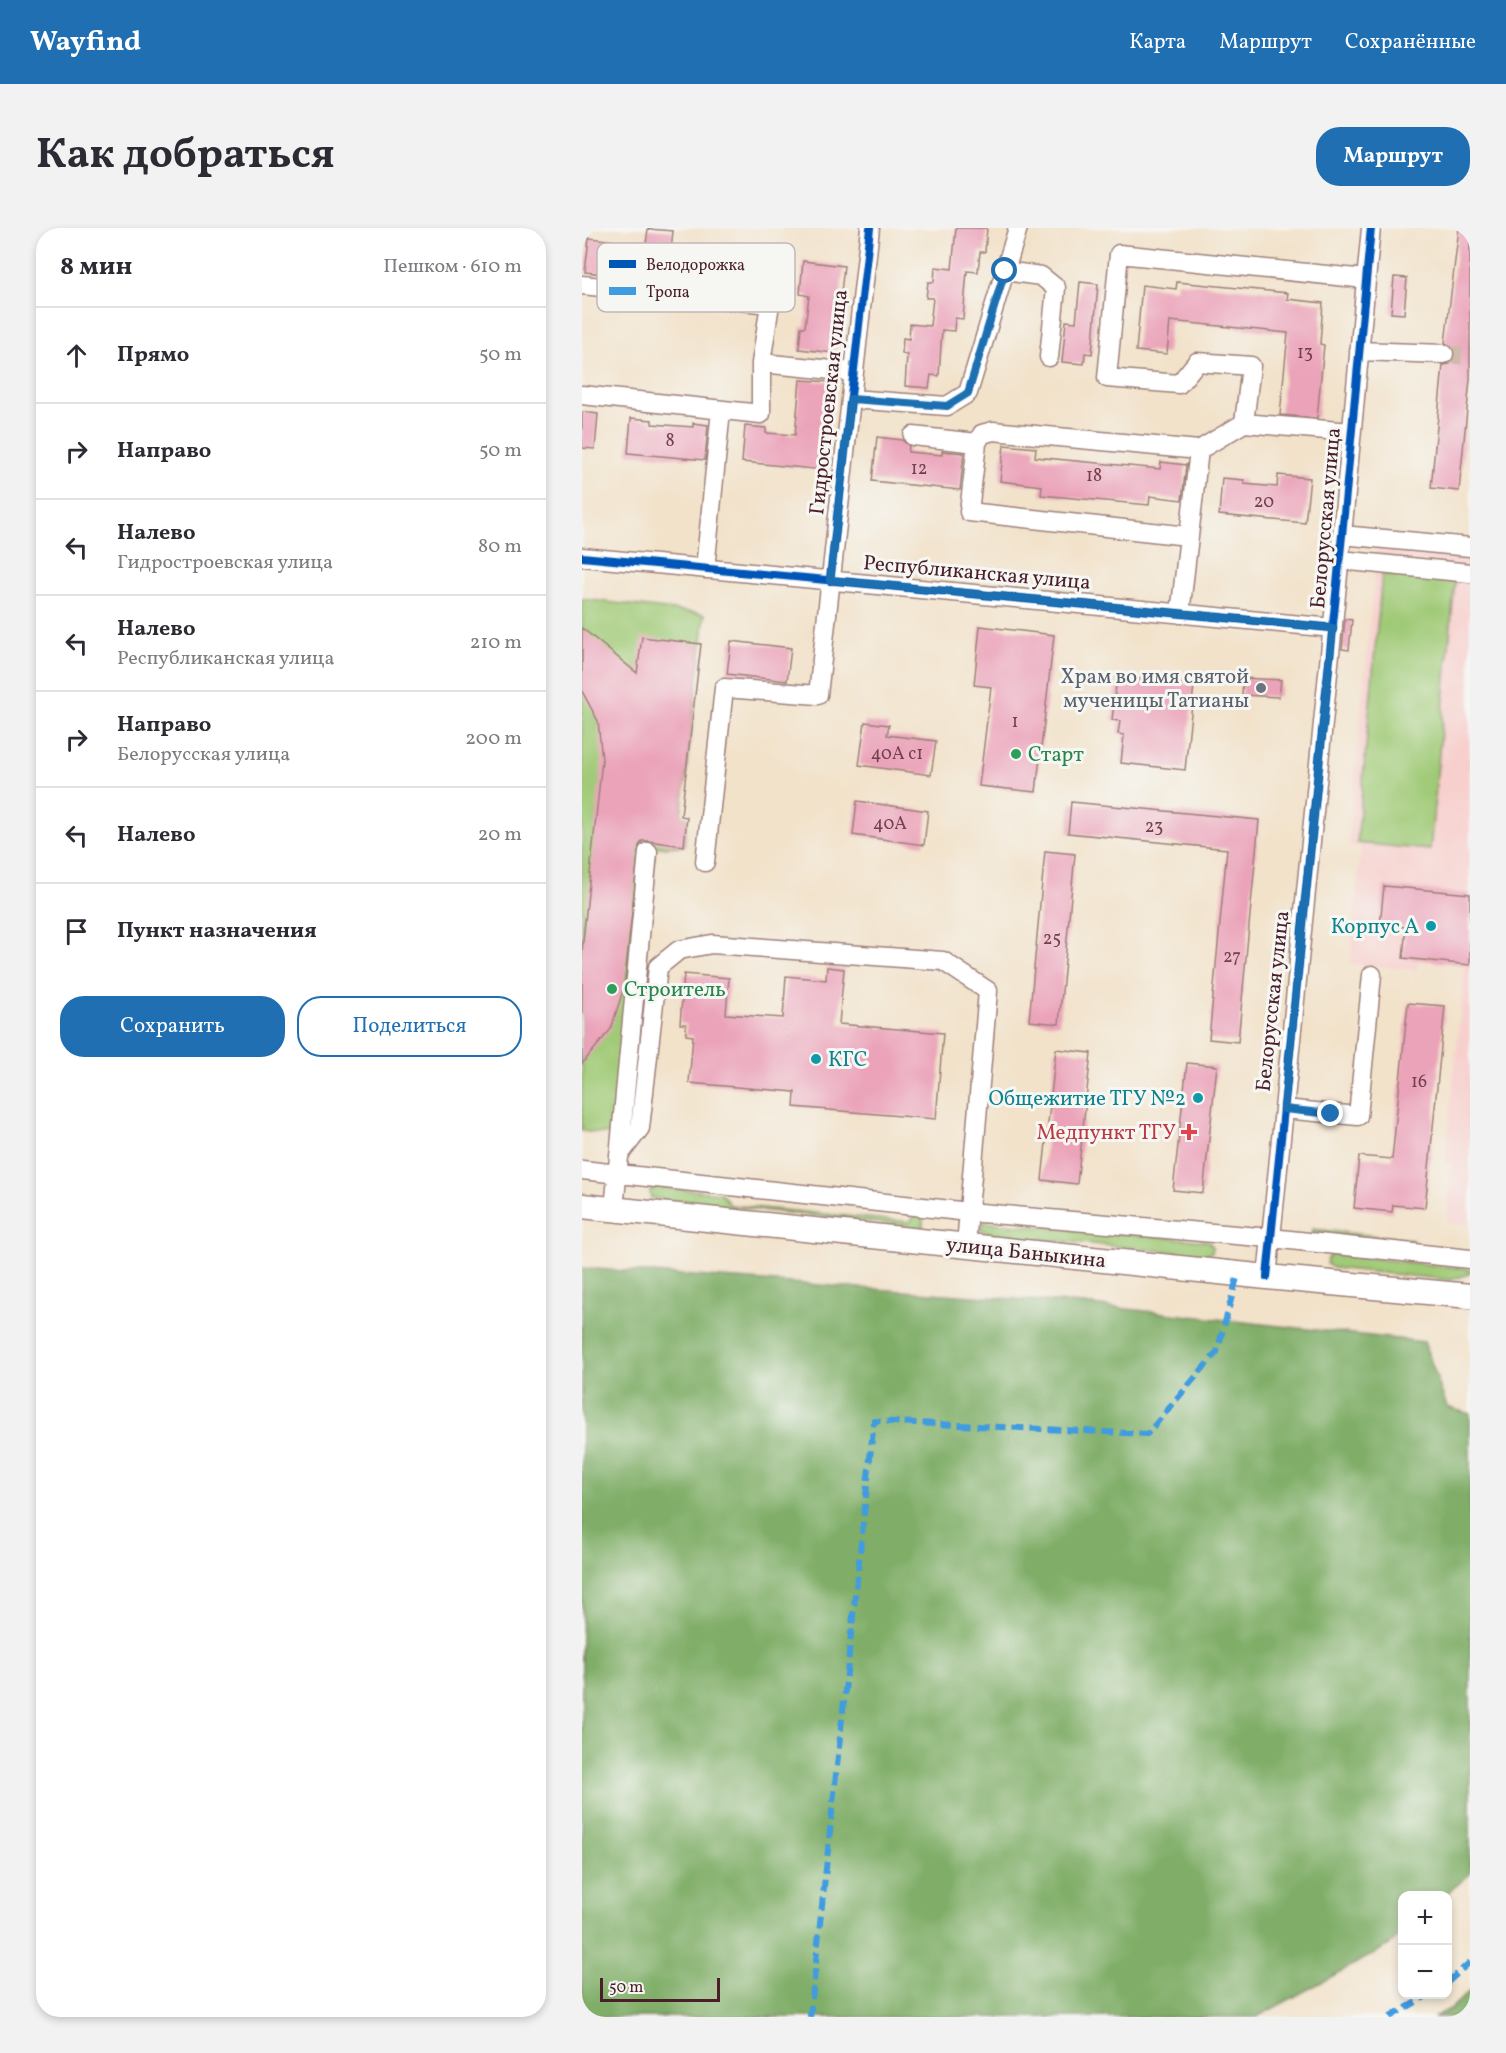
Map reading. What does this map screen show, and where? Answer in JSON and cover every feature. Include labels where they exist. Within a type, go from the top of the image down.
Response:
[{"type":"main road","name":"улица Баныкина","points":[[582,1206],[1470,1296]]},
{"type":"street","name":"Гидростроевская улица","points":[[705,862],[724,688],[818,695],[870,228]]},
{"type":"street","points":[[851,399],[947,406],[968,393],[1018,228]]},
{"type":"street","name":"Белорусская улица","points":[[1267,1277],[1340,560],[1371,228]]},
{"type":"street","points":[[1244,423],[1251,366],[1197,362],[1179,384],[1107,378],[1119,254],[1366,279]]},
{"type":"street","points":[[1005,271],[1041,276],[1056,288],[1049,357]]},
{"type":"street","points":[[582,285],[597,287]]},
{"type":"street","points":[[582,395],[761,414],[761,363],[769,312]]},
{"type":"street","points":[[1359,351],[1444,354]]},
{"type":"street","points":[[761,363],[853,372]]},
{"type":"street","points":[[705,569],[721,410]]},
{"type":"street","points":[[1188,536],[969,512],[977,442],[982,434],[993,431],[1199,450],[1244,423],[1351,432]]},
{"type":"street","points":[[913,436],[977,442]]},
{"type":"street","points":[[1179,614],[1199,450]]},
{"type":"street","points":[[1342,535],[1470,547]]},
{"type":"street","name":"Республиканская улица","points":[[582,557],[1333,628]]},
{"type":"street","points":[[1340,560],[1470,573]]},
{"type":"street","points":[[614,1209],[648,852]]},
{"type":"street","points":[[619,1155],[640,1128],[658,967],[678,950],[712,944],[943,961],[988,991],[966,1245]]},
{"type":"street","points":[[1284,1109],[1358,1116],[1372,975]]},
{"type":"street","points":[[582,1170],[969,1212],[1271,1238],[1470,1259]]},
{"type":"shaded area","points":[[1377,550],[1470,559],[1470,1225],[1447,1223],[1452,1164],[1445,1163],[1465,965],[1419,960],[1417,970],[1350,964],[1361,847],[1348,845]]},
{"type":"green space","points":[[1382,574],[1455,580],[1430,850],[1357,843]]},
{"type":"green space","name":"Строитель","points":[[582,599],[705,614],[681,816],[687,817],[684,846],[655,847],[627,1136],[582,1131]]},
{"type":"green space","points":[[658,1187],[721,1193],[730,1205],[909,1222],[919,1212],[923,1220],[923,1228],[651,1198],[650,1190]]},
{"type":"green space","points":[[983,1222],[1208,1241],[1213,1247],[1212,1252],[1206,1255],[989,1234],[981,1229]]},
{"type":"green space","points":[[1313,1229],[1413,1240],[1413,1244],[1312,1233]]},
{"type":"green space","points":[[1332,1254],[1470,1269],[1469,1274],[1451,1280],[1333,1268],[1327,1264],[1327,1259]]},
{"type":"green space","points":[[582,1268],[1082,1304],[1424,1342],[1447,1407],[1470,1414],[1470,1874],[1450,1891],[1398,1891],[1398,1937],[1390,1945],[1257,2017],[582,2017]]},
{"type":"green space","points":[[1470,1991],[1470,2017],[1434,2017],[1450,2009]]},
{"type":"building","points":[[956,228],[987,228],[985,252],[980,252],[978,272],[967,271],[963,319],[955,318],[954,331],[942,330],[939,376],[931,375],[929,388],[905,386],[907,355],[902,354],[903,338],[909,339],[910,324],[930,326],[933,298],[926,298],[928,282],[934,282],[935,267],[952,269]]},
{"type":"building","points":[[1459,228],[1470,228],[1470,379],[1459,491],[1431,488],[1443,365],[1450,364],[1455,355],[1454,348],[1445,343]]},
{"type":"building","points":[[648,229],[673,231],[672,243],[646,243]]},
{"type":"building","points":[[589,238],[636,243],[597,243],[597,273],[585,272]]},
{"type":"building","points":[[803,261],[844,266],[834,353],[799,349],[801,327],[805,327],[809,296],[800,294]]},
{"type":"building","points":[[1394,277],[1407,278],[1404,314],[1391,313]]},
{"type":"building","points":[[1080,282],[1098,284],[1092,354],[1085,353],[1084,364],[1062,362],[1066,321],[1076,322]]},
{"type":"building","points":[[1177,282],[1288,293],[1287,299],[1323,303],[1320,344],[1324,345],[1317,418],[1280,415],[1288,333],[1170,321],[1167,354],[1136,351],[1142,285],[1176,289]]},
{"type":"building","points":[[800,380],[833,382],[825,470],[742,462],[745,426],[766,428],[766,433],[795,435]]},
{"type":"building","points":[[582,412],[598,414],[595,449],[582,448]]},
{"type":"building","points":[[631,418],[652,420],[652,424],[693,427],[693,423],[708,425],[705,460],[628,453]]},
{"type":"building","points":[[877,437],[902,440],[909,446],[908,452],[942,455],[942,451],[964,453],[960,490],[872,481]]},
{"type":"building","points":[[1004,445],[1036,448],[1035,457],[1160,469],[1161,462],[1186,465],[1182,500],[1150,496],[1149,505],[1041,495],[1042,486],[1000,481]]},
{"type":"building","points":[[1278,475],[1310,478],[1305,523],[1219,515],[1222,478],[1244,480],[1244,484],[1277,487]]},
{"type":"building","points":[[1345,619],[1352,620],[1349,650],[1342,649]]},
{"type":"building","points":[[980,626],[1054,635],[1036,792],[979,786],[991,687],[974,685]]},
{"type":"building","name":"Строитель","points":[[582,628],[637,673],[642,637],[701,644],[681,816],[687,817],[684,846],[642,841],[639,846],[624,987],[611,1029],[582,1064],[582,950],[602,760],[598,721],[582,691]]},
{"type":"building","points":[[731,641],[791,648],[787,681],[727,674]]},
{"type":"building","points":[[1117,677],[1194,685],[1185,770],[1121,763],[1124,735],[1118,734],[1120,721],[1112,720]]},
{"type":"building","name":"Храм во имя святой мученицы Татианы","points":[[1243,678],[1281,680],[1279,697],[1242,695]]},
{"type":"building","points":[[865,722],[889,725],[887,735],[936,741],[931,775],[859,765]]},
{"type":"building","points":[[857,801],[928,811],[924,845],[853,835]]},
{"type":"building","points":[[1071,802],[1259,820],[1238,1042],[1209,1039],[1227,849],[1068,833]]},
{"type":"building","points":[[1045,851],[1075,854],[1059,1024],[1029,1021]]},
{"type":"building","name":"Корпус А","points":[[1384,886],[1470,894],[1470,965],[1403,958],[1406,927],[1380,925]]},
{"type":"building","name":"КГС","points":[[827,967],[844,969],[839,1024],[943,1033],[936,1119],[794,1107],[795,1092],[689,1083],[693,1036],[686,1035],[686,1024],[680,1024],[684,974],[729,978],[726,1014],[783,1018],[786,976],[826,980]]},
{"type":"building","points":[[1408,1003],[1445,1006],[1425,1208],[1393,1205],[1392,1212],[1354,1208],[1359,1156],[1392,1159]]},
{"type":"building","points":[[1056,1049],[1091,1053],[1077,1184],[1042,1180]]},
{"type":"building","name":"Общежитие ТГУ №2","points":[[1187,1063],[1217,1066],[1203,1193],[1173,1190]]},
{"type":"tunnel","points":[[1444,354],[1470,356]]},
{"type":"marked path","points":[[810,2017],[874,1421],[1147,1434],[1217,1352],[1238,1274]]},
{"type":"marked path","points":[[1452,1978],[1470,1962]]},
{"type":"marked path","points":[[1390,2017],[1421,1999]]},
{"type":"cycle path","points":[[830,581],[870,228]]},
{"type":"cycle path","points":[[1267,1277],[1371,228]]},
{"type":"cycle path","points":[[582,557],[1333,628]]},
{"type":"place","name":"Храм во имя святой мученицы Татианы","points":[[1261,688]]},
{"type":"place","name":"Старт","points":[[1016,754]]},
{"type":"place","name":"Корпус А","points":[[1431,926]]},
{"type":"place","name":"Строитель","points":[[612,989]]},
{"type":"place","name":"КГС","points":[[816,1059]]},
{"type":"place","name":"Общежитие ТГУ №2","points":[[1198,1098]]},
{"type":"place","name":"Медпункт ТГУ","points":[[1189,1132]]},
{"type":"route","points":[[1005,271],[968,393],[947,406],[851,399],[830,580],[1333,628],[1284,1109],[1331,1114]]}]
